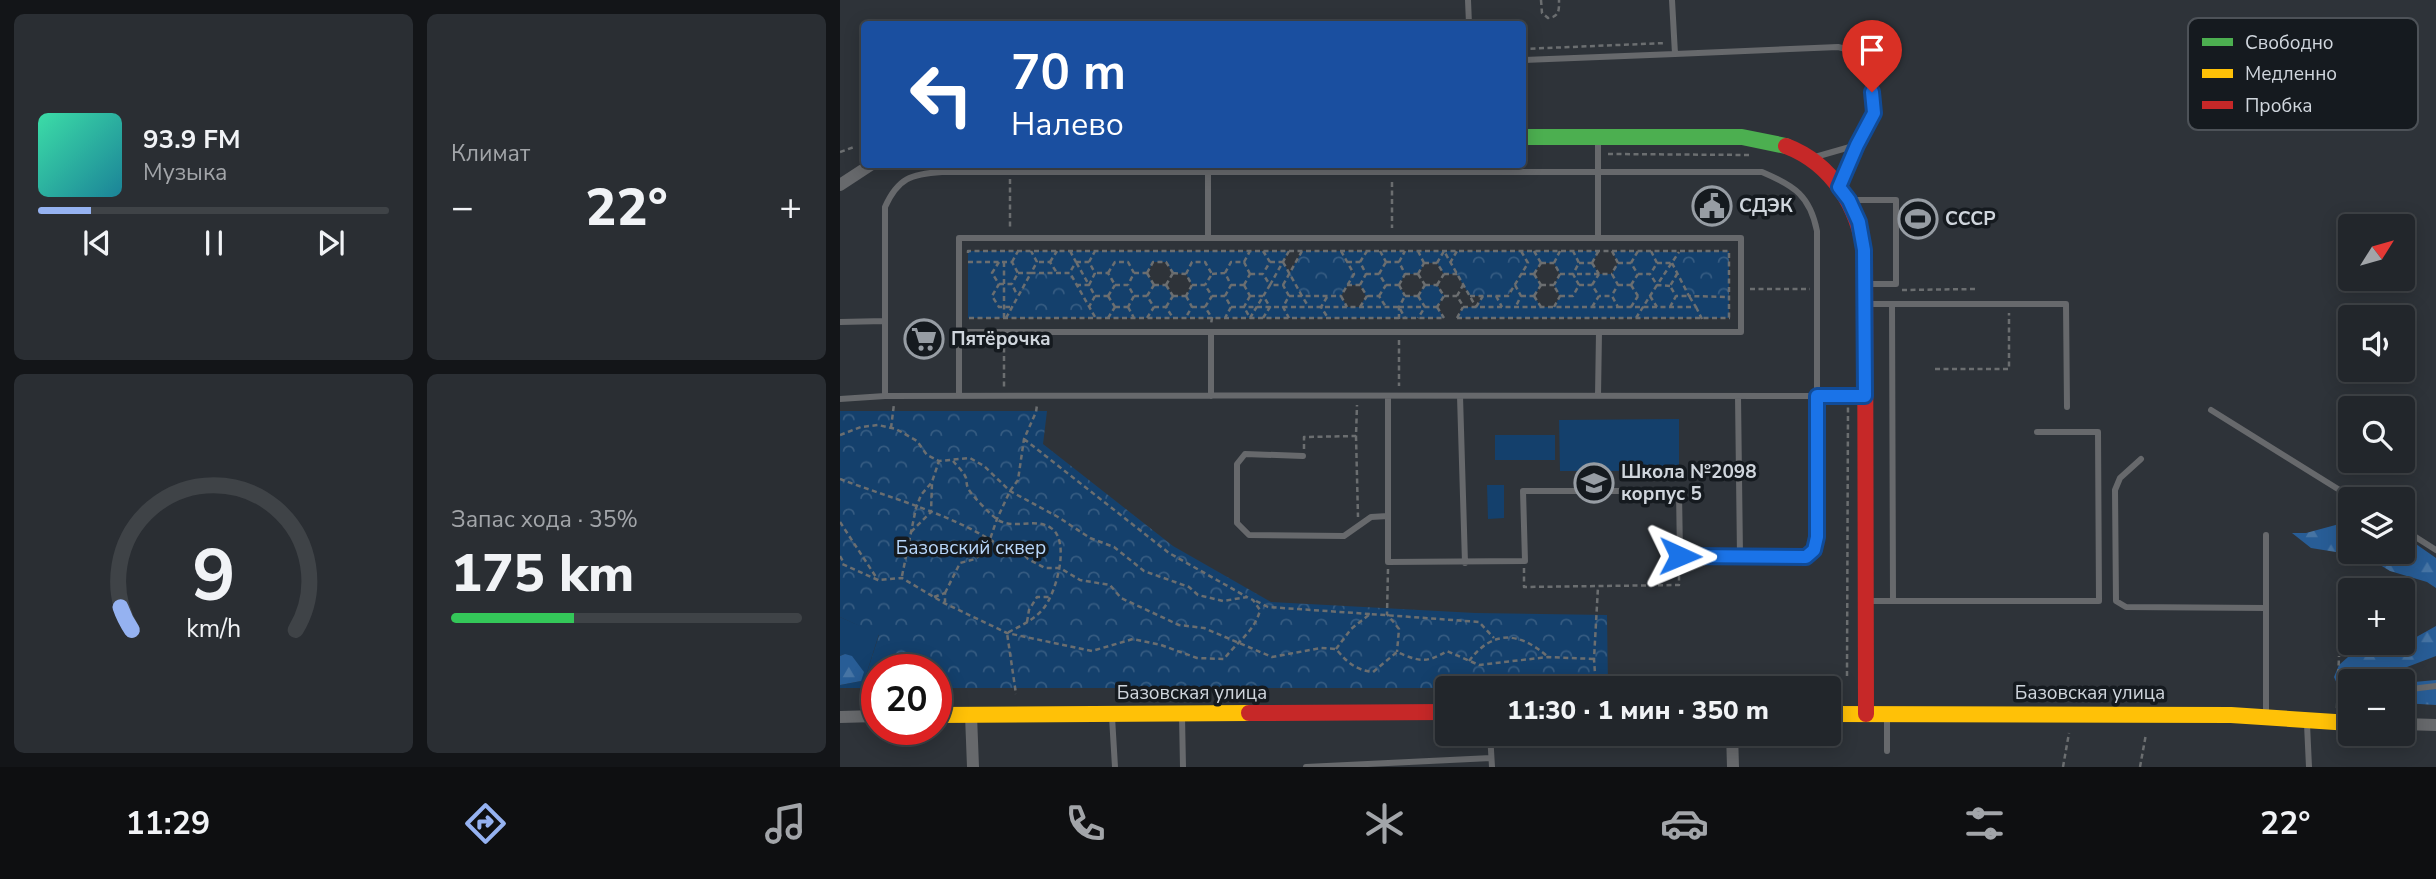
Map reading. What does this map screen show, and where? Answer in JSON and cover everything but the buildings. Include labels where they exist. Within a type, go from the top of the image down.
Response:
[{"type":"street","points":[[1526,137],[1742,137],[1790,147],[1810,159],[1833,179],[1844,193],[1859,222],[1864,250],[1865,284],[1857,396],[1866,601],[1866,714]]},
{"type":"street","points":[[840,185],[866,168]]},
{"type":"street","name":"Базовская улица","points":[[952,715],[1435,712]]},
{"type":"street","name":"Базовская улица","points":[[1841,713],[2149,714],[2308,721],[2338,718]]},
{"type":"street","points":[[971,715],[974,767]]},
{"type":"street","points":[[840,717],[861,716]]},
{"type":"street","points":[[2415,724],[2436,725]]},
{"type":"street","points":[[1732,746],[1733,767]]},
{"type":"lane","points":[[1468,0],[1469,21]]},
{"type":"lane","points":[[1672,0],[1675,54]]},
{"type":"lane","points":[[1526,60],[1838,47],[1863,58],[1870,71],[1874,113],[1857,145],[1844,193],[1896,200],[1896,284],[1865,284]]},
{"type":"lane","points":[[1598,137],[1598,238]]},
{"type":"lane","points":[[1810,159],[1857,145]]},
{"type":"lane","points":[[1208,168],[1208,238]]},
{"type":"lane","points":[[885,396],[885,207],[893,189],[915,174],[1208,168],[1392,172],[1762,172],[1787,183],[1803,197],[1813,214],[1817,289],[1817,537],[1814,550],[1806,557],[1680,556],[1679,491],[1523,491],[1525,561],[1388,562],[1388,396]]},
{"type":"lane","points":[[959,332],[1741,332],[1741,238],[959,238],[959,332],[959,396]]},
{"type":"lane","points":[[1864,304],[2066,304],[2067,407]]},
{"type":"lane","points":[[1892,304],[1894,601]]},
{"type":"lane","points":[[840,322],[885,321]]},
{"type":"lane","points":[[1211,332],[1211,396]]},
{"type":"lane","points":[[1598,396],[1599,332]]},
{"type":"lane","points":[[840,399],[885,396],[1857,396]]},
{"type":"lane","points":[[1460,396],[1465,563]]},
{"type":"lane","points":[[1738,396],[1740,556]]},
{"type":"lane","points":[[2211,410],[2338,489]]},
{"type":"lane","points":[[1866,601],[2099,601],[2098,432],[2037,432]]},
{"type":"lane","points":[[1303,456],[1245,454],[1237,464],[1237,523],[1249,535],[1344,536],[1371,517],[1388,516]]},
{"type":"lane","points":[[2141,459],[2124,474],[2115,490],[2115,597],[2119,604],[2126,607],[2266,608]]},
{"type":"lane","points":[[2266,535],[2266,718]]},
{"type":"lane","points":[[2415,537],[2436,550]]},
{"type":"lane","points":[[2415,689],[2436,687]]},
{"type":"lane","points":[[1112,714],[1115,767]]},
{"type":"lane","points":[[1183,714],[1184,767]]},
{"type":"lane","points":[[1887,714],[1887,751]]},
{"type":"lane","points":[[2308,721],[2309,767]]},
{"type":"lane","points":[[1491,746],[1492,767]]},
{"type":"lane","points":[[1306,767],[1421,764],[1492,758]]},
{"type":"path","points":[[1541,0],[1542,13],[1548,18],[1559,12],[1559,0]]},
{"type":"path","points":[[1526,49],[1674,42]]},
{"type":"path","points":[[840,152],[854,147]]},
{"type":"path","points":[[1598,154],[1750,155]]},
{"type":"path","points":[[1010,172],[1010,238],[1018,251]]},
{"type":"path","points":[[1392,172],[1392,238]]},
{"type":"path","points":[[968,273],[968,251],[1729,251],[1729,318],[1457,318],[1463,307]]},
{"type":"path","points":[[1012,262],[1018,251]]},
{"type":"path","points":[[1031,251],[1037,262]]},
{"type":"path","points":[[1050,262],[1057,251]]},
{"type":"path","points":[[1070,251],[1095,296]]},
{"type":"path","points":[[1089,262],[1095,251]]},
{"type":"path","points":[[1244,262],[1250,251]]},
{"type":"path","points":[[1263,251],[1270,262]]},
{"type":"path","points":[[1250,318],[1289,251]]},
{"type":"path","points":[[1283,285],[1302,251]]},
{"type":"path","points":[[1341,251],[1354,274],[1341,296]]},
{"type":"path","points":[[1360,262],[1367,251]]},
{"type":"path","points":[[1380,251],[1386,262]]},
{"type":"path","points":[[1399,262],[1405,251]]},
{"type":"path","points":[[1418,251],[1424,263]]},
{"type":"path","points":[[1444,251],[1476,307]]},
{"type":"path","points":[[1437,263],[1444,251]]},
{"type":"path","points":[[1450,262],[1457,251]]},
{"type":"path","points":[[1470,296],[1508,296],[1528,263],[1521,251]]},
{"type":"path","points":[[1534,251],[1541,263]]},
{"type":"path","points":[[1554,262],[1560,251]]},
{"type":"path","points":[[1573,251],[1579,263]]},
{"type":"path","points":[[1592,263],[1599,251]]},
{"type":"path","points":[[1612,251],[1618,262]]},
{"type":"path","points":[[1631,263],[1638,251]]},
{"type":"path","points":[[1651,251],[1657,263]]},
{"type":"path","points":[[1636,318],[1679,251]]},
{"type":"path","points":[[968,262],[1012,262]]},
{"type":"path","points":[[999,262],[992,273],[999,284]]},
{"type":"path","points":[[1012,262],[1018,273]]},
{"type":"path","points":[[1037,262],[1050,262]]},
{"type":"path","points":[[1006,318],[1037,262]]},
{"type":"path","points":[[1050,262],[1057,273]]},
{"type":"path","points":[[1076,262],[1089,262]]},
{"type":"path","points":[[1070,273],[1076,262]]},
{"type":"path","points":[[1089,262],[1095,273]]},
{"type":"path","points":[[1108,273],[1115,262],[1128,262],[1134,273]]},
{"type":"path","points":[[1147,274],[1153,262],[1166,262],[1173,273]]},
{"type":"path","points":[[1186,274],[1192,262],[1205,262],[1212,274]]},
{"type":"path","points":[[1225,273],[1231,262],[1244,262]]},
{"type":"path","points":[[1244,262],[1250,274]]},
{"type":"path","points":[[1270,262],[1283,262]]},
{"type":"path","points":[[1263,274],[1270,262]]},
{"type":"path","points":[[1283,262],[1308,307]]},
{"type":"path","points":[[1347,262],[1360,262]]},
{"type":"path","points":[[1360,262],[1366,274]]},
{"type":"path","points":[[1386,262],[1399,262]]},
{"type":"path","points":[[1379,274],[1386,262]]},
{"type":"path","points":[[1399,262],[1405,274]]},
{"type":"path","points":[[1541,263],[1554,262]]},
{"type":"path","points":[[1554,262],[1560,274]]},
{"type":"path","points":[[1618,262],[1631,263]]},
{"type":"path","points":[[1612,274],[1618,262]]},
{"type":"path","points":[[1424,263],[1437,263]]},
{"type":"path","points":[[1418,274],[1424,263]]},
{"type":"path","points":[[1437,263],[1444,274]]},
{"type":"path","points":[[1534,274],[1541,263]]},
{"type":"path","points":[[1579,263],[1592,263]]},
{"type":"path","points":[[1573,274],[1579,263]]},
{"type":"path","points":[[1592,263],[1599,274]]},
{"type":"path","points":[[1631,263],[1638,274]]},
{"type":"path","points":[[1657,263],[1672,263]]},
{"type":"path","points":[[1650,274],[1657,263]]},
{"type":"path","points":[[1672,263],[1702,318]]},
{"type":"path","points":[[1018,273],[1070,273]]},
{"type":"path","points":[[1012,284],[1018,273]]},
{"type":"path","points":[[1070,273],[1096,318]]},
{"type":"path","points":[[1089,285],[1095,273]]},
{"type":"path","points":[[1095,273],[1108,273]]},
{"type":"path","points":[[1108,273],[1115,285]]},
{"type":"path","points":[[1134,273],[1147,274]]},
{"type":"path","points":[[1128,285],[1134,273]]},
{"type":"path","points":[[1173,273],[1186,274]]},
{"type":"path","points":[[1166,285],[1173,273]]},
{"type":"path","points":[[1212,274],[1225,273]]},
{"type":"path","points":[[1225,273],[1231,285]]},
{"type":"path","points":[[1147,274],[1154,285]]},
{"type":"path","points":[[1186,274],[1192,285]]},
{"type":"path","points":[[1205,285],[1212,274]]},
{"type":"path","points":[[1250,274],[1263,274]]},
{"type":"path","points":[[1244,285],[1250,274]]},
{"type":"path","points":[[1263,274],[1270,285]]},
{"type":"path","points":[[1366,274],[1379,274]]},
{"type":"path","points":[[1360,285],[1366,274]]},
{"type":"path","points":[[1379,274],[1386,285]]},
{"type":"path","points":[[1405,274],[1418,274]]},
{"type":"path","points":[[1399,285],[1405,274]]},
{"type":"path","points":[[1418,274],[1425,285]]},
{"type":"path","points":[[1444,274],[1457,274]]},
{"type":"path","points":[[1437,285],[1444,274]]},
{"type":"path","points":[[1521,274],[1534,274]]},
{"type":"path","points":[[1534,274],[1541,285]]},
{"type":"path","points":[[1560,274],[1612,274]]},
{"type":"path","points":[[1554,285],[1560,274]]},
{"type":"path","points":[[1573,274],[1579,285]]},
{"type":"path","points":[[1592,285],[1599,274]]},
{"type":"path","points":[[1612,274],[1618,285]]},
{"type":"path","points":[[1638,274],[1650,274]]},
{"type":"path","points":[[1631,285],[1638,274]]},
{"type":"path","points":[[1650,274],[1657,285]]},
{"type":"path","points":[[1670,286],[1677,274]]},
{"type":"path","points":[[999,284],[1012,284]]},
{"type":"path","points":[[999,284],[992,296],[999,307],[1012,307]]},
{"type":"path","points":[[1012,284],[1018,296]]},
{"type":"path","points":[[1076,285],[1089,285]]},
{"type":"path","points":[[1115,285],[1128,285]]},
{"type":"path","points":[[1108,296],[1115,285]]},
{"type":"path","points":[[1128,285],[1134,296]]},
{"type":"path","points":[[1154,285],[1166,285]]},
{"type":"path","points":[[1147,296],[1154,285]]},
{"type":"path","points":[[1166,285],[1173,296]]},
{"type":"path","points":[[1192,285],[1205,285]]},
{"type":"path","points":[[1186,296],[1192,285]]},
{"type":"path","points":[[1205,285],[1212,296]]},
{"type":"path","points":[[1231,285],[1244,285]]},
{"type":"path","points":[[1225,296],[1231,285]]},
{"type":"path","points":[[1244,285],[1250,296]]},
{"type":"path","points":[[1270,285],[1283,285]]},
{"type":"path","points":[[1283,285],[1289,296]]},
{"type":"path","points":[[1347,285],[1360,285]]},
{"type":"path","points":[[1360,285],[1367,296]]},
{"type":"path","points":[[1386,285],[1399,285]]},
{"type":"path","points":[[1379,296],[1386,285]]},
{"type":"path","points":[[1399,285],[1405,296]]},
{"type":"path","points":[[1425,285],[1437,285]]},
{"type":"path","points":[[1418,296],[1425,285]]},
{"type":"path","points":[[1437,285],[1444,296]]},
{"type":"path","points":[[1457,296],[1463,285]]},
{"type":"path","points":[[1515,285],[1521,296]]},
{"type":"path","points":[[1541,285],[1554,285]]},
{"type":"path","points":[[1534,296],[1541,285]]},
{"type":"path","points":[[1554,285],[1560,296]]},
{"type":"path","points":[[1579,285],[1592,285]]},
{"type":"path","points":[[1573,296],[1579,285]]},
{"type":"path","points":[[1592,285],[1599,296]]},
{"type":"path","points":[[1618,285],[1631,285]]},
{"type":"path","points":[[1612,296],[1618,285]]},
{"type":"path","points":[[1631,285],[1638,296]]},
{"type":"path","points":[[1657,285],[1670,286]]},
{"type":"path","points":[[1670,286],[1676,296]]},
{"type":"path","points":[[1741,289],[1817,289]]},
{"type":"path","points":[[1902,290],[1976,289]]},
{"type":"path","points":[[1089,307],[1095,296]]},
{"type":"path","points":[[1095,296],[1108,296]]},
{"type":"path","points":[[1108,296],[1115,307]]},
{"type":"path","points":[[1134,296],[1147,296]]},
{"type":"path","points":[[1128,307],[1134,296]]},
{"type":"path","points":[[1147,296],[1154,307]]},
{"type":"path","points":[[1173,296],[1186,296]]},
{"type":"path","points":[[1166,307],[1173,296]]},
{"type":"path","points":[[1186,296],[1192,307]]},
{"type":"path","points":[[1212,296],[1225,296]]},
{"type":"path","points":[[1205,307],[1212,296]]},
{"type":"path","points":[[1225,296],[1231,307]]},
{"type":"path","points":[[1250,296],[1263,296]]},
{"type":"path","points":[[1244,307],[1250,296]]},
{"type":"path","points":[[1263,296],[1270,307]]},
{"type":"path","points":[[1289,296],[1341,296]]},
{"type":"path","points":[[1283,307],[1289,296]]},
{"type":"path","points":[[1321,307],[1328,296]]},
{"type":"path","points":[[1341,296],[1347,307]]},
{"type":"path","points":[[1367,296],[1379,296]]},
{"type":"path","points":[[1360,307],[1367,296]]},
{"type":"path","points":[[1379,296],[1386,307]]},
{"type":"path","points":[[1405,296],[1418,296]]},
{"type":"path","points":[[1399,318],[1399,307],[1405,296]]},
{"type":"path","points":[[1418,296],[1425,307]]},
{"type":"path","points":[[1444,296],[1457,296]]},
{"type":"path","points":[[1437,307],[1444,296]]},
{"type":"path","points":[[1457,296],[1463,307]]},
{"type":"path","points":[[1476,307],[1483,296]]},
{"type":"path","points":[[1496,296],[1502,307]]},
{"type":"path","points":[[1521,296],[1534,296]]},
{"type":"path","points":[[1515,307],[1521,296]]},
{"type":"path","points":[[1534,296],[1541,307]]},
{"type":"path","points":[[1560,296],[1573,296]]},
{"type":"path","points":[[1554,307],[1560,296]]},
{"type":"path","points":[[1573,296],[1578,307]]},
{"type":"path","points":[[1599,296],[1612,296]]},
{"type":"path","points":[[1592,307],[1599,296]]},
{"type":"path","points":[[1612,296],[1618,307]]},
{"type":"path","points":[[1638,296],[1650,296]]},
{"type":"path","points":[[1631,307],[1638,296]]},
{"type":"path","points":[[1650,296],[1657,307]]},
{"type":"path","points":[[1676,296],[1729,297]]},
{"type":"path","points":[[1670,307],[1676,296]]},
{"type":"path","points":[[1936,369],[2009,369],[2008,304]]},
{"type":"path","points":[[1115,307],[1128,307]]},
{"type":"path","points":[[1108,318],[1115,307]]},
{"type":"path","points":[[1128,307],[1134,318]]},
{"type":"path","points":[[1154,307],[1166,307]]},
{"type":"path","points":[[1147,318],[1154,307]]},
{"type":"path","points":[[1166,307],[1173,318]]},
{"type":"path","points":[[1192,307],[1205,307]]},
{"type":"path","points":[[1186,318],[1192,307]]},
{"type":"path","points":[[1205,307],[1212,318]]},
{"type":"path","points":[[1231,307],[1437,307]]},
{"type":"path","points":[[1224,318],[1231,307]]},
{"type":"path","points":[[1244,307],[1250,318]]},
{"type":"path","points":[[1263,318],[1270,307]]},
{"type":"path","points":[[1283,307],[1289,318]]},
{"type":"path","points":[[1321,307],[1328,318]]},
{"type":"path","points":[[1341,318],[1347,307]]},
{"type":"path","points":[[1399,307],[1405,318]]},
{"type":"path","points":[[1418,318],[1425,307]]},
{"type":"path","points":[[968,318],[1444,318],[1437,307]]},
{"type":"path","points":[[1463,307],[1696,307]]},
{"type":"path","points":[[1399,332],[1399,396]]},
{"type":"path","points":[[1357,396],[1359,525]]},
{"type":"path","points":[[1847,677],[1857,396]]},
{"type":"path","points":[[891,428],[894,408]]},
{"type":"path","points":[[944,603],[945,593],[960,563],[975,559],[986,551],[997,519],[1018,480],[1024,439],[1036,412]]},
{"type":"path","points":[[840,435],[861,427],[878,425],[891,428],[917,441],[927,455],[939,461],[970,458],[984,466],[1010,491],[1090,538],[1114,547],[1144,571],[1189,587],[1198,595],[1223,601],[1247,597]]},
{"type":"path","points":[[1303,456],[1304,437],[1356,436]]},
{"type":"path","points":[[1024,439],[1169,553],[1268,607],[1479,622],[1494,639]]},
{"type":"path","points":[[911,532],[930,512],[932,482],[939,461]]},
{"type":"path","points":[[953,461],[966,476],[967,488],[997,519],[1012,525],[1033,523],[1051,528],[1058,537],[1060,568],[1051,597],[1040,613],[1007,633]]},
{"type":"path","points":[[840,480],[930,512],[1001,547],[1015,545],[1028,559],[1045,568],[1060,568],[1080,580],[1110,585],[1121,598],[1179,625],[1204,628],[1272,657],[1321,648],[1336,649],[1350,664],[1362,671],[1373,672],[1397,652],[1399,629],[1387,614],[1388,562]]},
{"type":"path","points":[[902,578],[916,508],[921,495],[932,482]]},
{"type":"path","points":[[840,522],[878,580]]},
{"type":"path","points":[[840,556],[846,566]]},
{"type":"path","points":[[1525,561],[1524,587],[1679,585],[1680,556]]},
{"type":"path","points":[[840,564],[878,580],[902,578],[944,603],[1007,633],[1092,651],[1133,639],[1161,645],[1197,658],[1224,659],[1237,642],[1256,625],[1260,610],[1253,600]]},
{"type":"path","points":[[1595,676],[1598,586]]},
{"type":"path","points":[[934,597],[945,593]]},
{"type":"path","points":[[1027,622],[1032,602],[1037,597],[1051,597]]},
{"type":"path","points":[[1336,649],[1351,629],[1370,614]]},
{"type":"path","points":[[1007,633],[1016,694]]},
{"type":"path","points":[[1469,661],[1478,649],[1494,639],[1518,638],[1535,645],[1548,657]]},
{"type":"path","points":[[1397,652],[1418,661],[1435,658],[1447,651],[1479,665],[1548,657],[1594,659]]},
{"type":"path","points":[[2339,656],[2340,669]]},
{"type":"path","points":[[2063,767],[2069,733]]},
{"type":"path","points":[[2140,767],[2146,734]]},
{"type":"green space","points":[[968,251],[1289,251],[1283,262],[1302,296],[1341,296],[1347,307],[1360,307],[1366,296],[1360,285],[1347,285],[1354,273],[1341,251],[1457,251],[1450,262],[1457,274],[1444,274],[1437,263],[1425,263],[1418,274],[1405,274],[1399,285],[1405,296],[1418,296],[1425,285],[1437,285],[1444,296],[1437,307],[1444,318],[1095,318],[1069,273],[1031,273],[1006,318],[968,318]],"holes":[[[1153,262],[1166,262],[1173,273],[1186,274],[1192,285],[1186,296],[1173,296],[1166,285],[1154,285],[1147,274]]]},
{"type":"green space","points":[[1302,251],[1341,251],[1354,274],[1341,296],[1302,296],[1289,274]]},
{"type":"green space","points":[[1457,251],[1521,251],[1528,263],[1508,296],[1470,296],[1450,263]]},
{"type":"green space","points":[[1521,251],[1599,251],[1592,263],[1599,274],[1612,274],[1618,263],[1612,251],[1679,252],[1672,263],[1689,296],[1729,297],[1729,318],[1457,318],[1463,307],[1476,307],[1483,296],[1509,296],[1528,263]],"holes":[[[1541,263],[1554,263],[1560,274],[1554,285],[1560,296],[1554,307],[1541,307],[1534,296],[1541,285],[1534,273]]]},
{"type":"green space","points":[[1729,251],[1729,297],[1689,296],[1672,263],[1679,252]]},
{"type":"green space","points":[[1031,273],[1070,273],[1095,318],[1006,318]]},
{"type":"green space","name":"Базовский сквер","points":[[840,411],[1047,411],[1043,444],[1173,546],[1271,602],[1475,613],[1607,615],[1608,676],[1435,676],[1435,688],[952,688],[952,654],[873,654],[879,635],[840,617]]},
{"type":"green space","points":[[1679,419],[1679,471],[1560,471],[1559,420]]},
{"type":"green space","points":[[1495,435],[1555,435],[1555,460],[1495,460]]},
{"type":"green space","points":[[1487,485],[1504,485],[1504,518],[1488,519]]},
{"type":"green space","points":[[2338,524],[2338,552],[2311,548],[2292,533],[2306,533]]},
{"type":"green space","points":[[2415,543],[2436,558],[2436,588],[2427,582],[2390,571],[2378,564],[2415,564]]},
{"type":"green space","points":[[840,617],[879,634],[873,654],[861,654],[861,681],[845,654],[840,656]]},
{"type":"green space","points":[[2436,626],[2436,656],[2402,669],[2338,669],[2338,686],[2334,677],[2339,665],[2348,657],[2415,655],[2415,638]]},
{"type":"green space","points":[[840,656],[852,656],[861,668],[861,681],[840,685]]},
{"type":"green space","points":[[2436,680],[2436,705],[2415,704],[2415,682]]},
{"type":"green space","points":[[861,681],[861,688],[840,688],[840,685]]},
{"type":"traffic: fast","points":[[1526,137],[1742,137],[1786,146]]},
{"type":"traffic: slow","points":[[952,715],[1249,713]]},
{"type":"traffic: slow","points":[[1841,714],[2231,715],[2338,722]]},
{"type":"traffic: jam","points":[[1786,146],[1817,164],[1841,190],[1857,222],[1865,257],[1866,714]]},
{"type":"traffic: jam","points":[[1249,713],[1435,712]]},
{"type":"place","name":"СДЭК","points":[[1712,206]]},
{"type":"place","name":"СССР","points":[[1918,219]]},
{"type":"place","name":"Пятёрочка","points":[[924,339]]},
{"type":"place","name":"Школа №2098 корпус 5","points":[[1594,483]]},
{"type":"route","points":[[1680,556],[1806,557],[1814,550],[1817,537],[1817,396],[1865,396],[1864,250],[1859,222],[1849,200],[1839,187],[1874,113],[1872,92]]}]
